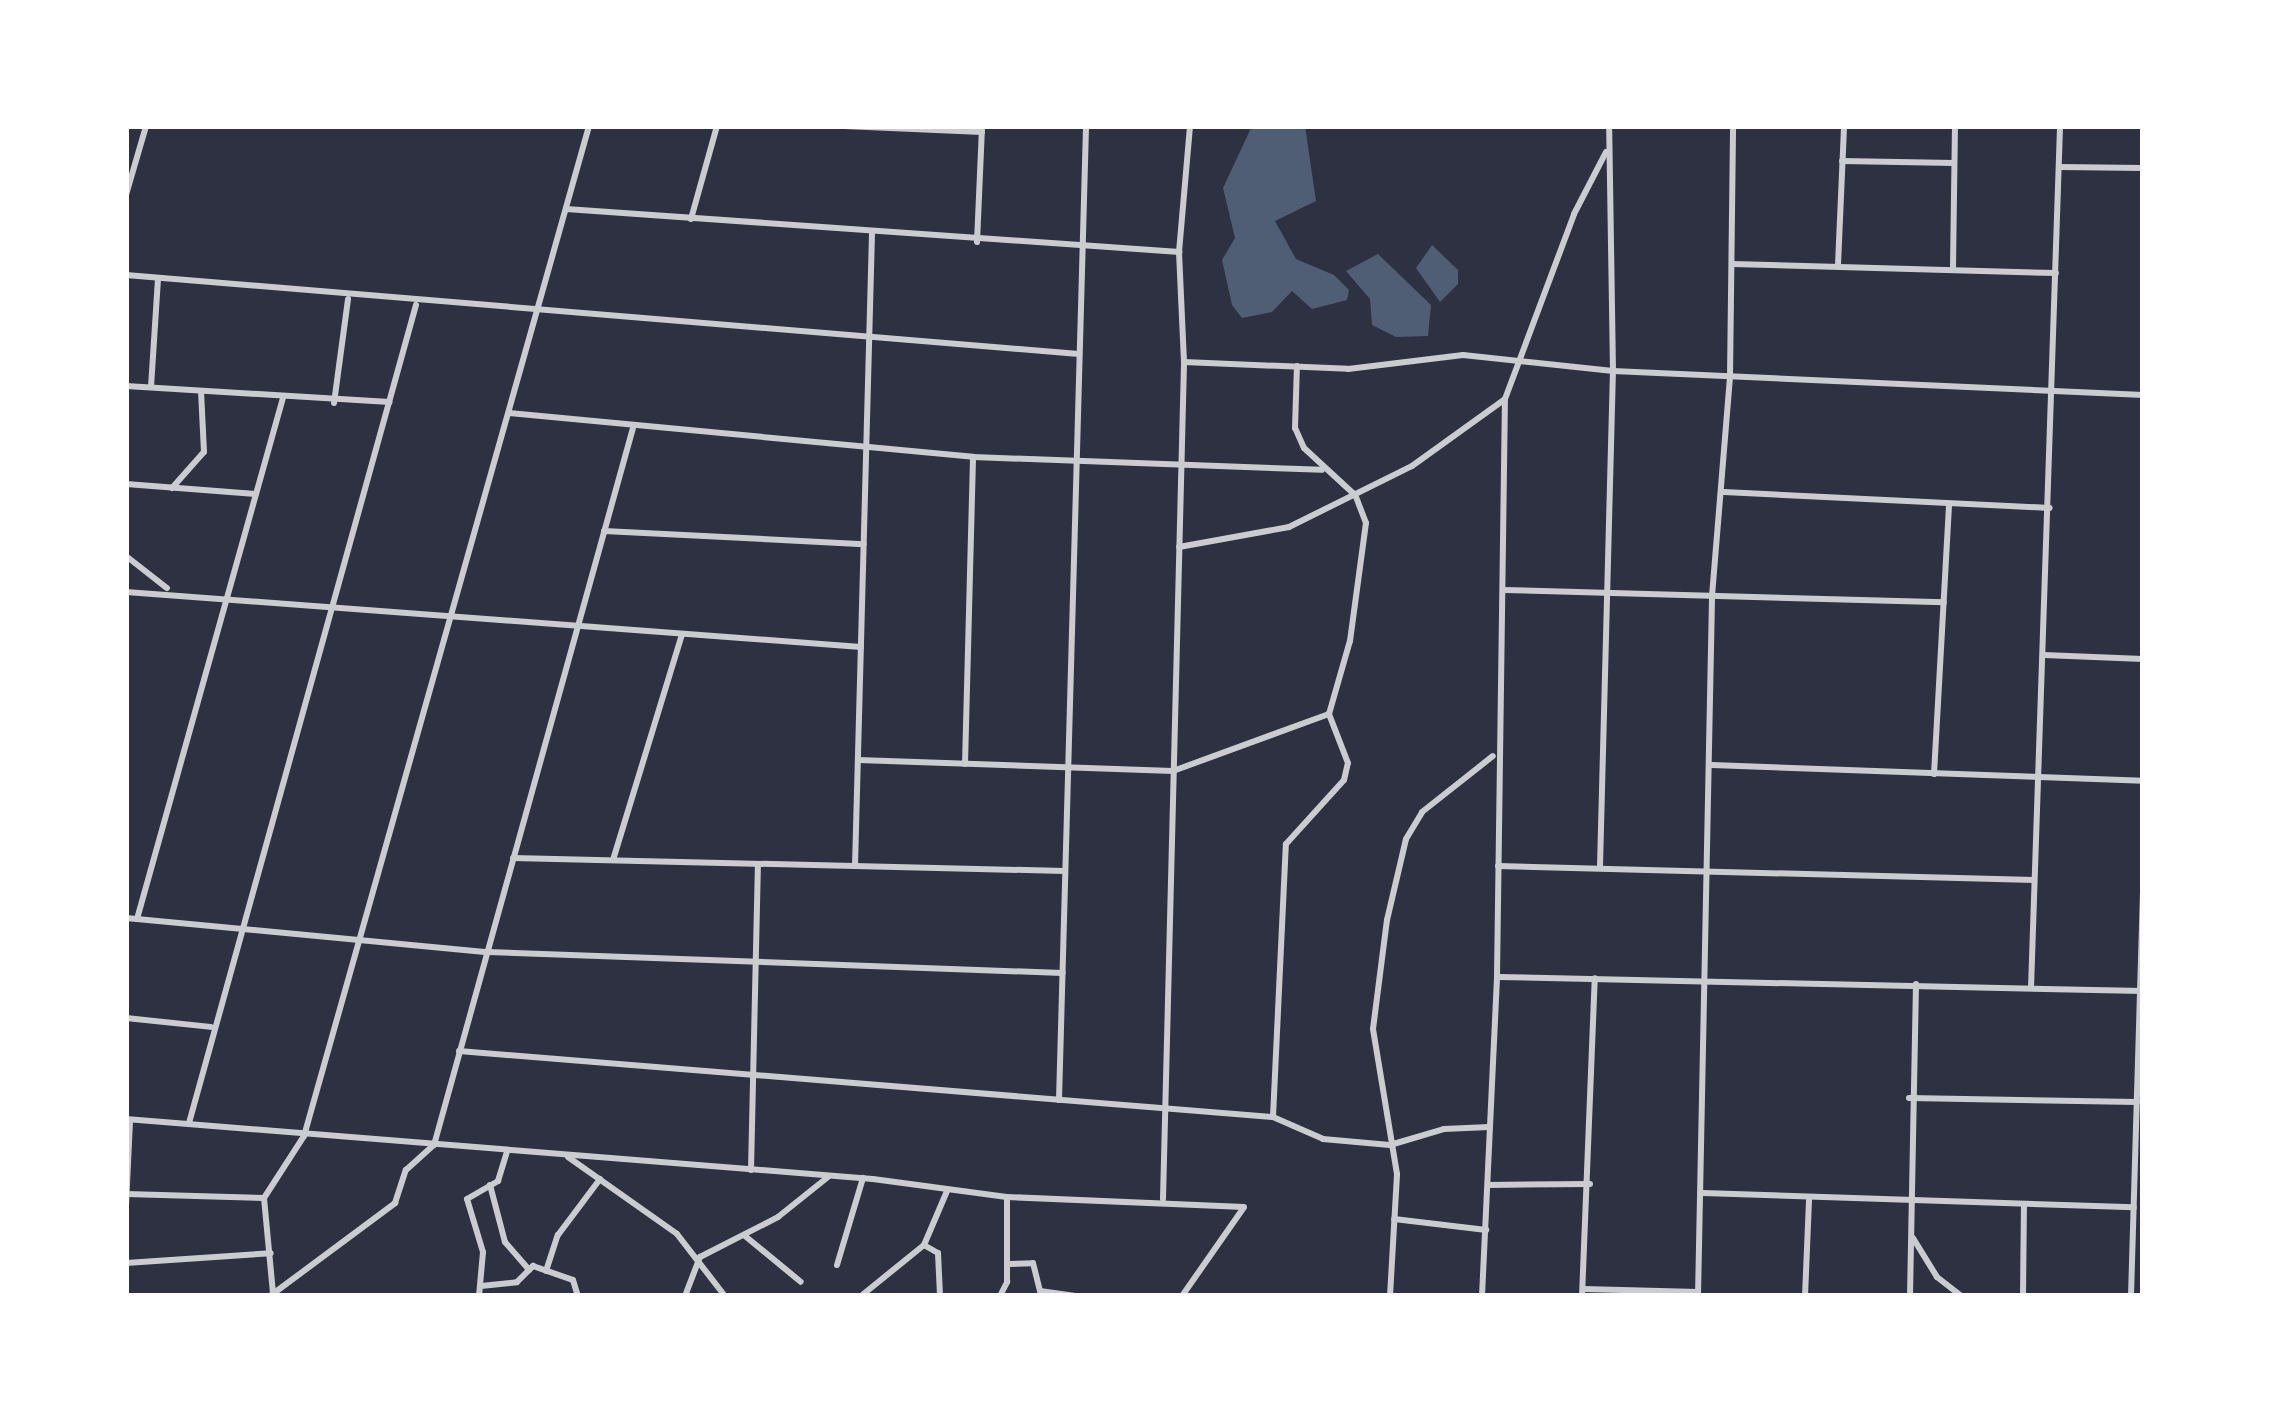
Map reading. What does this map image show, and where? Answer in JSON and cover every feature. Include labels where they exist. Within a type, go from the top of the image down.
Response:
[{"type":"street","points":[[126,195],[146,126]]},
{"type":"street","points":[[271,1295],[264,1198],[304,1136],[589,126]]},
{"type":"street","points":[[691,219],[717,126]]},
{"type":"street","points":[[844,126],[982,129],[977,242]]},
{"type":"street","points":[[1059,1100],[1086,126]]},
{"type":"street","points":[[1163,1199],[1184,362],[1179,252],[1190,126]]},
{"type":"street","points":[[1595,978],[1583,1292],[1698,1294],[1712,596],[1730,377],[1733,126]]},
{"type":"street","points":[[1838,265],[1844,126]]},
{"type":"street","points":[[1953,268],[1955,126]]},
{"type":"street","points":[[2031,988],[2060,126]]},
{"type":"street","points":[[1600,866],[1613,371],[1609,127]]},
{"type":"street","points":[[1482,1296],[1497,976],[1495,754],[1504,590],[1505,399],[1522,364],[1574,214],[1606,152]]},
{"type":"street","points":[[1842,160],[1954,163]]},
{"type":"street","points":[[2060,167],[2143,168]]},
{"type":"street","points":[[566,209],[1083,251],[1179,252]]},
{"type":"street","points":[[855,866],[872,234]]},
{"type":"street","points":[[1732,264],[2056,273]]},
{"type":"street","points":[[126,275],[536,315],[1080,354]]},
{"type":"street","points":[[151,387],[158,279]]},
{"type":"street","points":[[334,403],[349,298]]},
{"type":"street","points":[[189,1123],[239,927],[416,305]]},
{"type":"street","points":[[1184,362],[1385,367],[1463,355],[1613,371],[2143,395]]},
{"type":"street","points":[[1274,1118],[1286,844],[1294,827],[1331,799],[1348,763],[1329,714],[1363,560],[1366,523],[1355,495],[1322,470],[1295,428],[1297,366]]},
{"type":"street","points":[[126,386],[334,403],[390,402]]},
{"type":"street","points":[[172,488],[204,452],[201,392]]},
{"type":"street","points":[[136,919],[284,398]]},
{"type":"street","points":[[1179,547],[1289,527],[1412,466],[1505,399]]},
{"type":"street","points":[[509,412],[633,428],[973,457],[1322,470]]},
{"type":"street","points":[[271,1295],[395,1203],[406,1170],[434,1144],[633,428]]},
{"type":"street","points":[[965,764],[973,457]]},
{"type":"street","points":[[126,484],[256,494]]},
{"type":"street","points":[[1723,493],[2050,508]]},
{"type":"street","points":[[1934,774],[1949,505]]},
{"type":"street","points":[[604,531],[864,544]]},
{"type":"street","points":[[126,556],[170,590]]},
{"type":"street","points":[[126,592],[170,590],[330,607],[860,647]]},
{"type":"street","points":[[1504,590],[1944,602]]},
{"type":"street","points":[[613,860],[682,634]]},
{"type":"street","points":[[2044,655],[2143,659]]},
{"type":"street","points":[[858,760],[1173,771],[1329,714]]},
{"type":"street","points":[[1390,1296],[1390,1145],[1373,1029],[1406,838],[1422,812],[1495,754]]},
{"type":"street","points":[[1712,765],[2143,781]]},
{"type":"street","points":[[513,858],[1065,871]]},
{"type":"street","points":[[751,1170],[758,864]]},
{"type":"street","points":[[1498,866],[2036,880]]},
{"type":"street","points":[[2131,1296],[2143,892]]},
{"type":"street","points":[[126,918],[361,935],[487,952],[754,966],[1063,974]]},
{"type":"street","points":[[1497,976],[2141,991]]},
{"type":"street","points":[[1910,1296],[1909,1098],[1916,984]]},
{"type":"street","points":[[126,1018],[211,1028]]},
{"type":"street","points":[[459,1051],[1274,1118],[1323,1139],[1390,1145],[1426,1132],[1489,1127]]},
{"type":"street","points":[[1909,1098],[2137,1102]]},
{"type":"street","points":[[126,1206],[128,1119],[863,1178],[1007,1198],[1163,1199],[1244,1207],[1183,1296]]},
{"type":"street","points":[[479,1296],[483,1252],[467,1199],[506,1172],[507,1152]]},
{"type":"street","points":[[564,1155],[700,1257],[725,1296]]},
{"type":"street","points":[[685,1296],[700,1257],[745,1236],[829,1177]]},
{"type":"street","points":[[837,1265],[863,1178]]},
{"type":"street","points":[[546,1270],[558,1235],[600,1179]]},
{"type":"street","points":[[1488,1185],[1590,1184]]},
{"type":"street","points":[[490,1185],[505,1242],[529,1270]]},
{"type":"street","points":[[861,1296],[924,1245],[947,1190]]},
{"type":"street","points":[[1703,1193],[2134,1207]]},
{"type":"street","points":[[126,1194],[264,1198]]},
{"type":"street","points":[[1000,1296],[1009,1264],[1007,1198]]},
{"type":"street","points":[[1805,1296],[1810,1199]]},
{"type":"street","points":[[2024,1206],[2024,1296]]},
{"type":"street","points":[[1393,1219],[1486,1230]]},
{"type":"street","points":[[1911,1235],[1937,1277],[1961,1296]]},
{"type":"street","points":[[745,1236],[801,1282]]},
{"type":"street","points":[[924,1245],[938,1252],[940,1296]]},
{"type":"street","points":[[126,1263],[271,1253]]},
{"type":"street","points":[[1009,1264],[1033,1263],[1040,1291],[1074,1296]]},
{"type":"street","points":[[481,1286],[517,1282],[529,1270],[546,1270],[574,1281],[578,1296]]},
{"type":"water","points":[[1252,126],[1305,126],[1316,201],[1275,221],[1296,259],[1334,275],[1349,290],[1347,300],[1312,309],[1292,291],[1272,312],[1242,318],[1232,305],[1222,260],[1235,238],[1223,188]]},
{"type":"water","points":[[1432,245],[1458,270],[1458,284],[1440,302],[1416,268]]},
{"type":"water","points":[[1378,254],[1431,305],[1428,336],[1396,337],[1372,325],[1370,299],[1346,271]]}]
